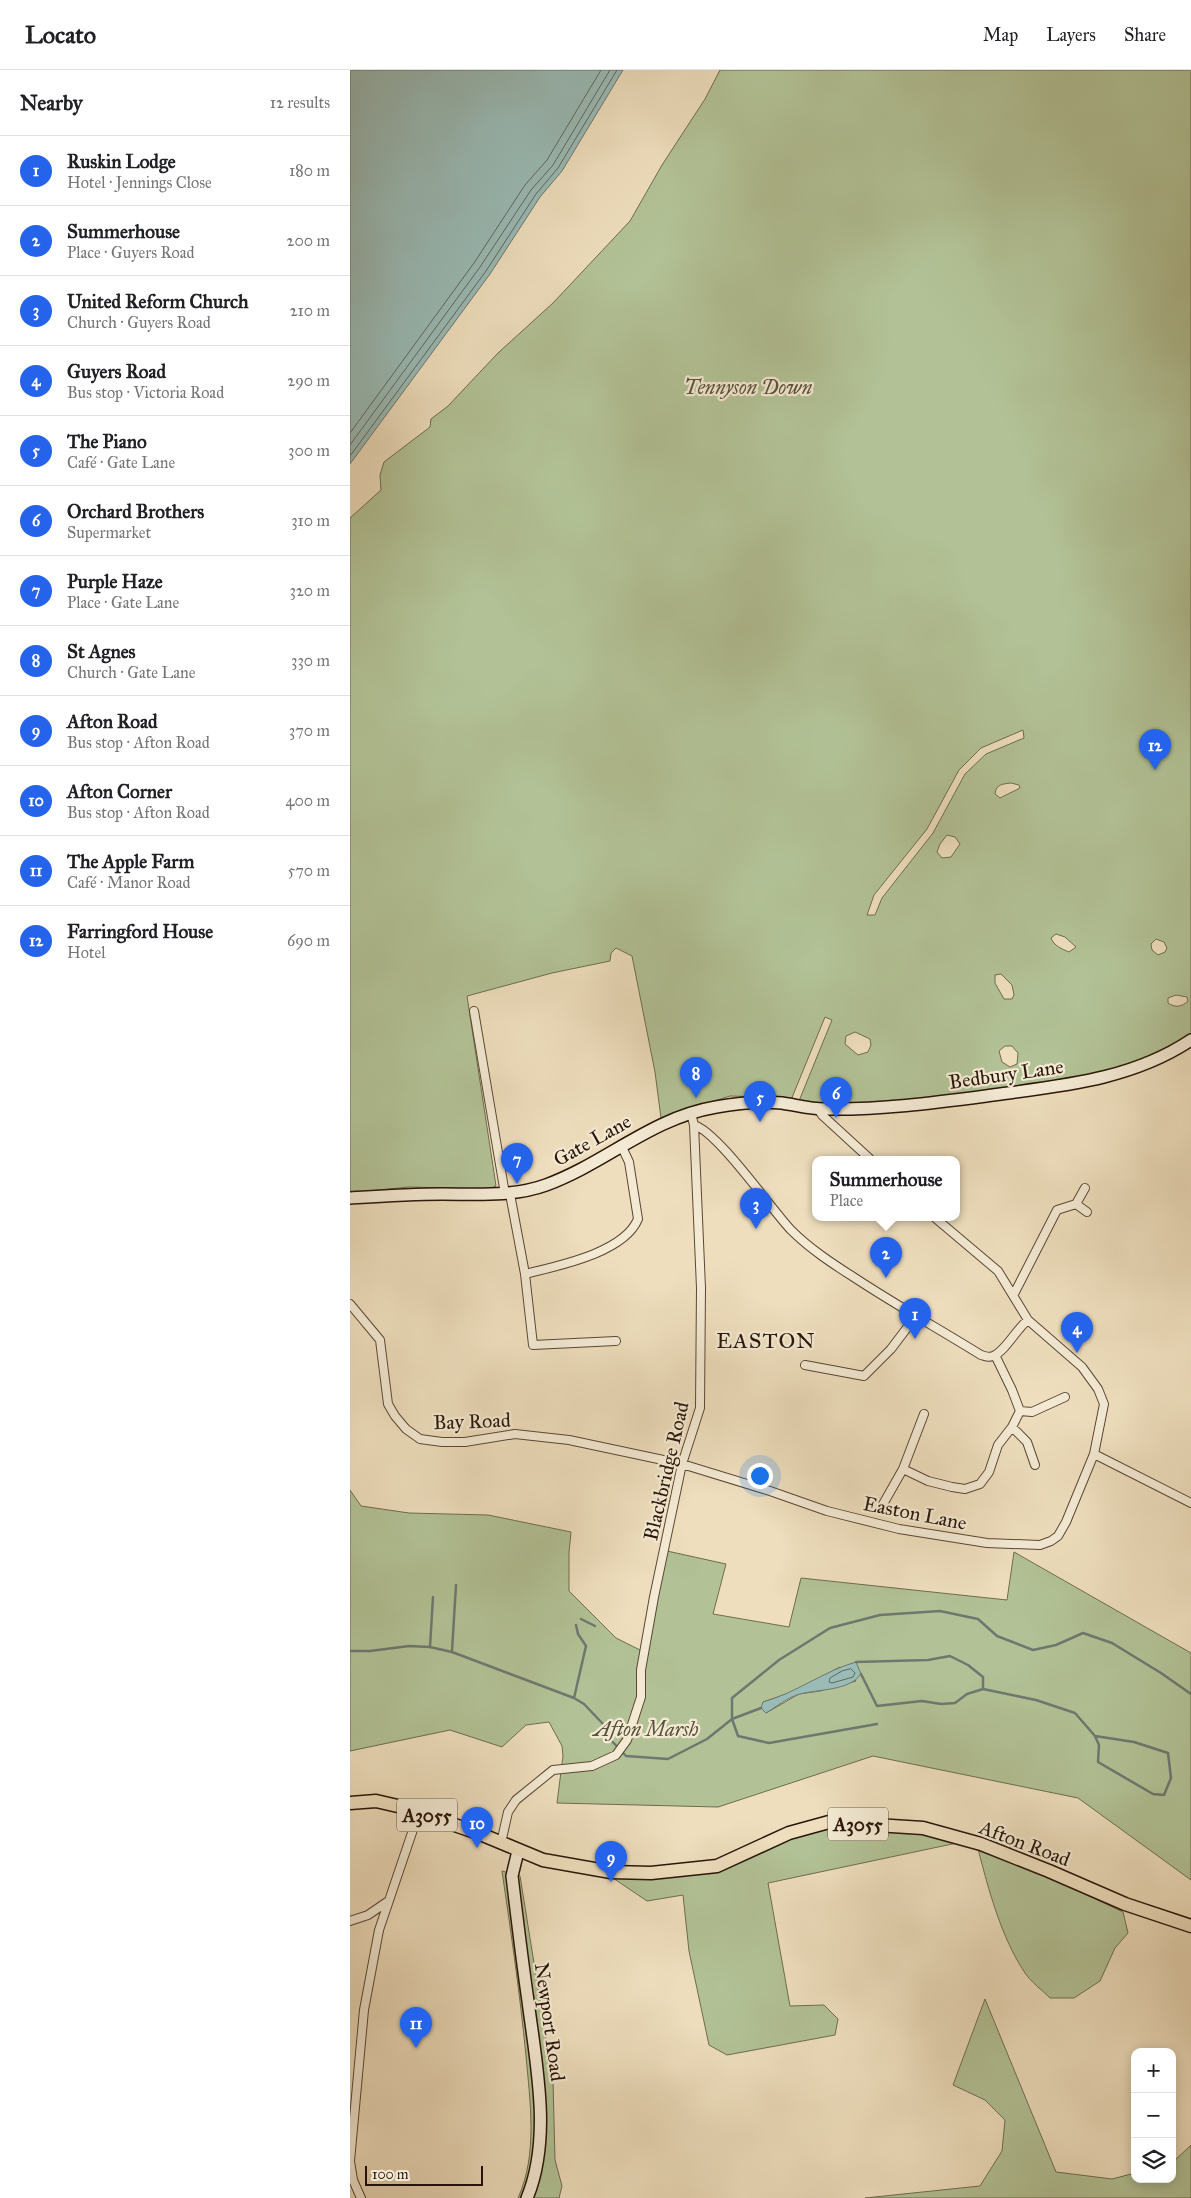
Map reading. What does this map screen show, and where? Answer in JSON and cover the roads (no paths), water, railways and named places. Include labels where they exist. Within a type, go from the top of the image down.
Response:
[{"type":"main road","name":"Afton Road","points":[[350,1803],[376,1801],[419,1812],[543,1860],[611,1872],[652,1873],[717,1866],[788,1834],[829,1822],[924,1828],[981,1844],[1050,1871],[1125,1904],[1191,1926]]},
{"type":"street","points":[[474,1011],[524,1274],[533,1345],[616,1341]]},
{"type":"street","name":"Bedbury Lane","points":[[818,1109],[932,1104],[1101,1078],[1139,1068],[1191,1040]]},
{"type":"street","name":"Gate Lane","points":[[350,1198],[397,1194],[508,1194],[534,1189],[562,1179],[592,1164],[648,1131],[691,1113],[716,1107],[745,1104],[779,1103],[818,1109]]},
{"type":"street","points":[[818,1109],[822,1115],[867,1156]]},
{"type":"street","name":"Blackbridge Road","points":[[501,1843],[508,1812],[516,1800],[553,1770],[592,1766],[616,1755],[626,1743],[641,1698],[641,1670],[682,1464],[700,1408],[701,1288],[694,1125],[691,1113]]},
{"type":"street","points":[[694,1125],[700,1127],[712,1138],[792,1230],[830,1262],[981,1355],[988,1357],[995,1355],[1019,1326],[1028,1320],[1014,1294],[998,1272],[939,1221]]},
{"type":"street","points":[[524,1274],[580,1260],[603,1250],[635,1228],[638,1219],[629,1162],[622,1145]]},
{"type":"street","points":[[1014,1294],[1057,1210],[1076,1204],[1084,1188]]},
{"type":"street","points":[[1076,1204],[1087,1212]]},
{"type":"street","name":"Bay Road","points":[[350,1304],[380,1340],[388,1404],[406,1429],[420,1439],[442,1442],[465,1442],[515,1434],[569,1440],[682,1464]]},
{"type":"street","points":[[805,1364],[864,1376],[891,1349],[916,1316]]},
{"type":"street","name":"Easton Lane","points":[[682,1464],[770,1490],[827,1511],[899,1529],[987,1543],[1040,1545],[1051,1541],[1058,1536],[1066,1522],[1094,1454],[1104,1404],[1098,1389],[1082,1366],[1028,1320]]},
{"type":"street","points":[[903,1469],[928,1481],[965,1489],[980,1484],[990,1472],[998,1445],[1012,1427],[1020,1411],[995,1355]]},
{"type":"street","points":[[1020,1411],[1032,1412],[1065,1397]]},
{"type":"street","points":[[882,1506],[903,1469],[924,1414]]},
{"type":"street","points":[[1012,1427],[1027,1442],[1035,1464]]},
{"type":"street","points":[[1094,1454],[1191,1503]]},
{"type":"street","points":[[360,2198],[353,2180],[350,2161],[364,2010],[379,1930],[419,1812]]},
{"type":"street","name":"Newport Road","points":[[518,1850],[512,1876],[540,2085],[538,2149],[532,2186],[527,2198]]},
{"type":"street","points":[[350,1921],[368,1915],[387,1902]]},
{"type":"street","points":[[368,1915],[379,1930]]},
{"type":"water","points":[[350,70],[623,70],[562,171],[540,197],[490,274],[350,464]]},
{"type":"water","points":[[856,1662],[861,1674],[849,1684],[833,1689],[796,1695],[766,1713],[761,1708],[763,1702]]},
{"type":"waterway","points":[[452,1651],[456,1585]]},
{"type":"waterway","points":[[430,1647],[433,1597]]},
{"type":"waterway","points":[[877,1724],[769,1743],[738,1736],[732,1719],[732,1698],[779,1660],[830,1628],[880,1615],[940,1611],[978,1619],[997,1636],[1033,1650],[1056,1645],[1083,1633],[1112,1643],[1191,1694]]},
{"type":"waterway","points":[[581,1619],[595,1626]]},
{"type":"waterway","points":[[574,1698],[586,1646],[578,1634],[576,1625]]},
{"type":"waterway","points":[[350,1651],[370,1651],[409,1646],[430,1647],[452,1652],[574,1698],[584,1704],[603,1724],[607,1736],[626,1756],[668,1759],[707,1739],[732,1719],[761,1708]]},
{"type":"waterway","points":[[856,1662],[928,1660],[950,1656],[968,1665],[983,1677],[983,1689]]},
{"type":"waterway","points":[[861,1674],[877,1706],[922,1701],[941,1704],[955,1703],[967,1694],[983,1689],[1036,1700],[1075,1713],[1095,1736],[1134,1742],[1168,1753],[1171,1778],[1164,1795],[1153,1794],[1098,1762],[1099,1745],[1095,1736]]},
{"type":"place","name":"Farringford House","points":[[1155,770]]},
{"type":"place","name":"St Agnes","points":[[696,1098]]},
{"type":"place","name":"Orchard Brothers","points":[[836,1118]]},
{"type":"place","name":"The Piano","points":[[760,1122]]},
{"type":"place","name":"Purple Haze","points":[[517,1184]]},
{"type":"place","name":"United Reform Church","points":[[756,1229]]},
{"type":"place","name":"Summerhouse","points":[[886,1278]]},
{"type":"place","name":"Ruskin Lodge","points":[[915,1339]]},
{"type":"place","name":"Guyers Road","points":[[1077,1353]]},
{"type":"place","name":"Afton Corner","points":[[477,1848]]},
{"type":"place","name":"Afton Road","points":[[611,1882]]},
{"type":"place","name":"The Apple Farm","points":[[416,2048]]},
{"type":"district","name":"EASTON","points":[[766,1340]]},
{"type":"park label","name":"Tennyson Down","points":[[748,387]]},
{"type":"park label","name":"Afton Marsh","points":[[646,1729]]}]
